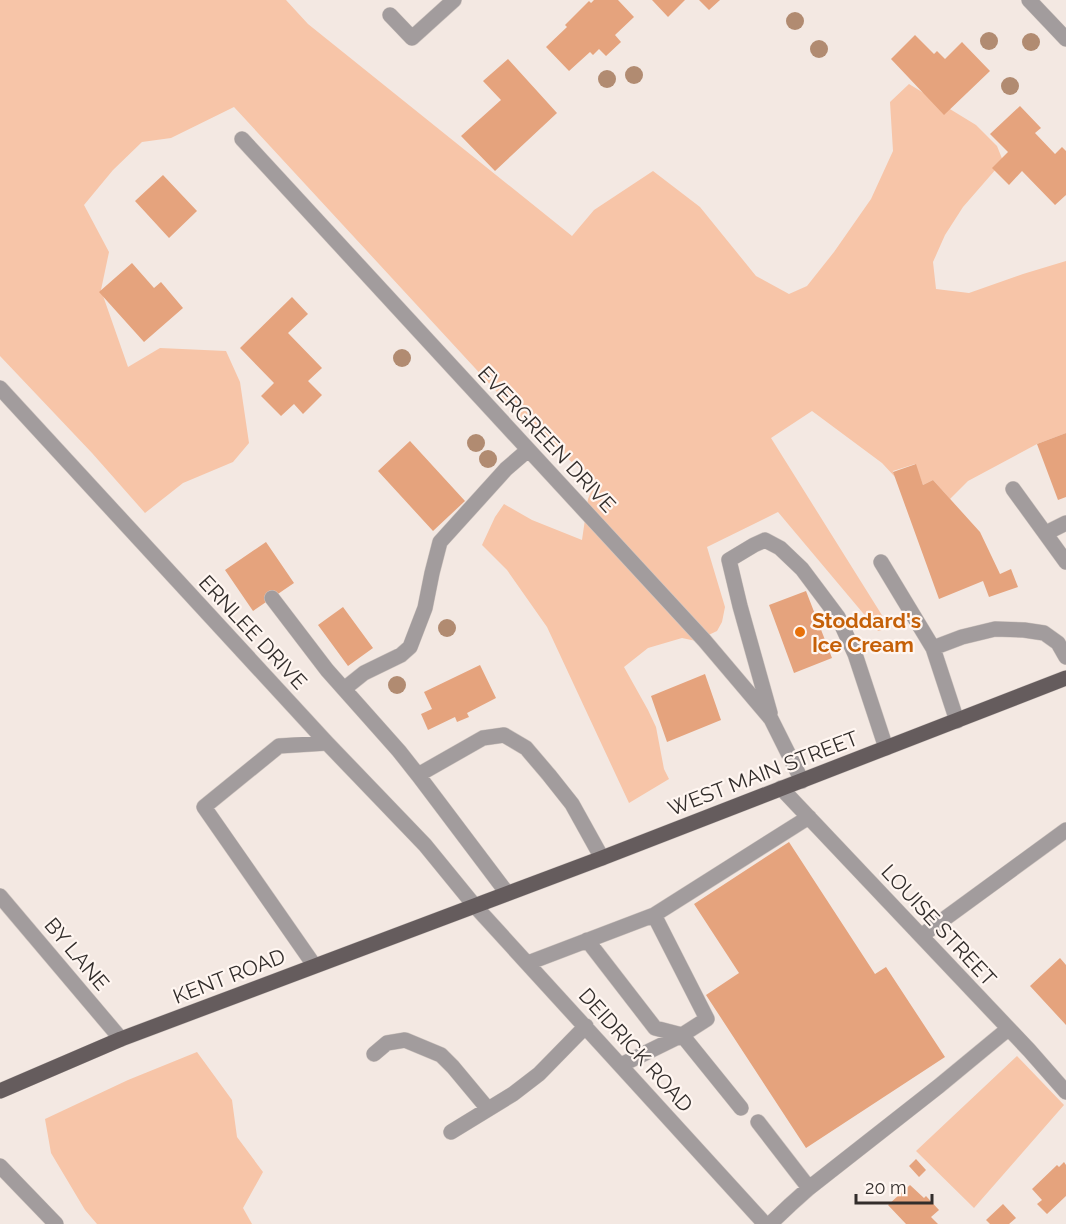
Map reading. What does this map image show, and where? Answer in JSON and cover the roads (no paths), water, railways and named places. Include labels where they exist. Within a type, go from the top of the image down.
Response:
[{"type":"main road","name":"WEST MAIN STREET","points":[[474,905],[602,858],[1066,678]]},
{"type":"main road","name":"KENT ROAD","points":[[0,1091],[121,1039],[474,905]]},
{"type":"street","points":[[390,15],[412,38],[454,0]]},
{"type":"street","points":[[1029,0],[1066,39]]},
{"type":"street","name":"EVERGREEN DRIVE","points":[[242,139],[704,640],[771,719],[802,780]]},
{"type":"street","name":"ERNLEE DRIVE","points":[[0,388],[327,743],[425,845],[474,905]]},
{"type":"street","points":[[344,689],[364,673],[401,655],[410,647],[425,608],[440,542],[506,469],[528,450]]},
{"type":"street","points":[[1013,489],[1066,562]]},
{"type":"street","points":[[1046,533],[1066,523]]},
{"type":"street","points":[[771,719],[729,560],[754,544],[765,540],[780,548],[802,569],[838,617],[855,654],[886,748]]},
{"type":"street","points":[[882,562],[933,648],[957,721]]},
{"type":"street","points":[[272,598],[327,670],[418,775],[507,893]]},
{"type":"street","points":[[933,648],[962,637],[995,629],[1024,630],[1044,633],[1058,644],[1066,657]]},
{"type":"street","points":[[418,775],[483,738],[504,735],[526,748],[549,774],[572,804],[602,858]]},
{"type":"street","points":[[314,965],[204,807],[279,747],[327,743]]},
{"type":"street","name":"LOUISE STREET","points":[[781,788],[1066,1092]]},
{"type":"street","points":[[528,963],[654,915],[809,817]]},
{"type":"street","points":[[921,936],[1066,830]]},
{"type":"street","name":"BY LANE","points":[[0,897],[121,1039]]},
{"type":"street","name":"DEIDRICK ROAD","points":[[474,905],[765,1224]]},
{"type":"street","points":[[621,1065],[682,1035],[707,1019],[654,915]]},
{"type":"street","points":[[587,940],[655,1028],[682,1035],[741,1108]]},
{"type":"street","points":[[452,1132],[513,1094],[539,1074],[586,1026]]},
{"type":"street","points":[[770,1224],[809,1188],[1008,1029]]},
{"type":"street","points":[[374,1054],[387,1043],[405,1040],[441,1055],[488,1109]]},
{"type":"street","points":[[758,1122],[809,1188]]},
{"type":"street","points":[[0,1166],[56,1224]]},
{"type":"place","name":"Stoddard's Ice Cream","points":[[800,632]]}]
